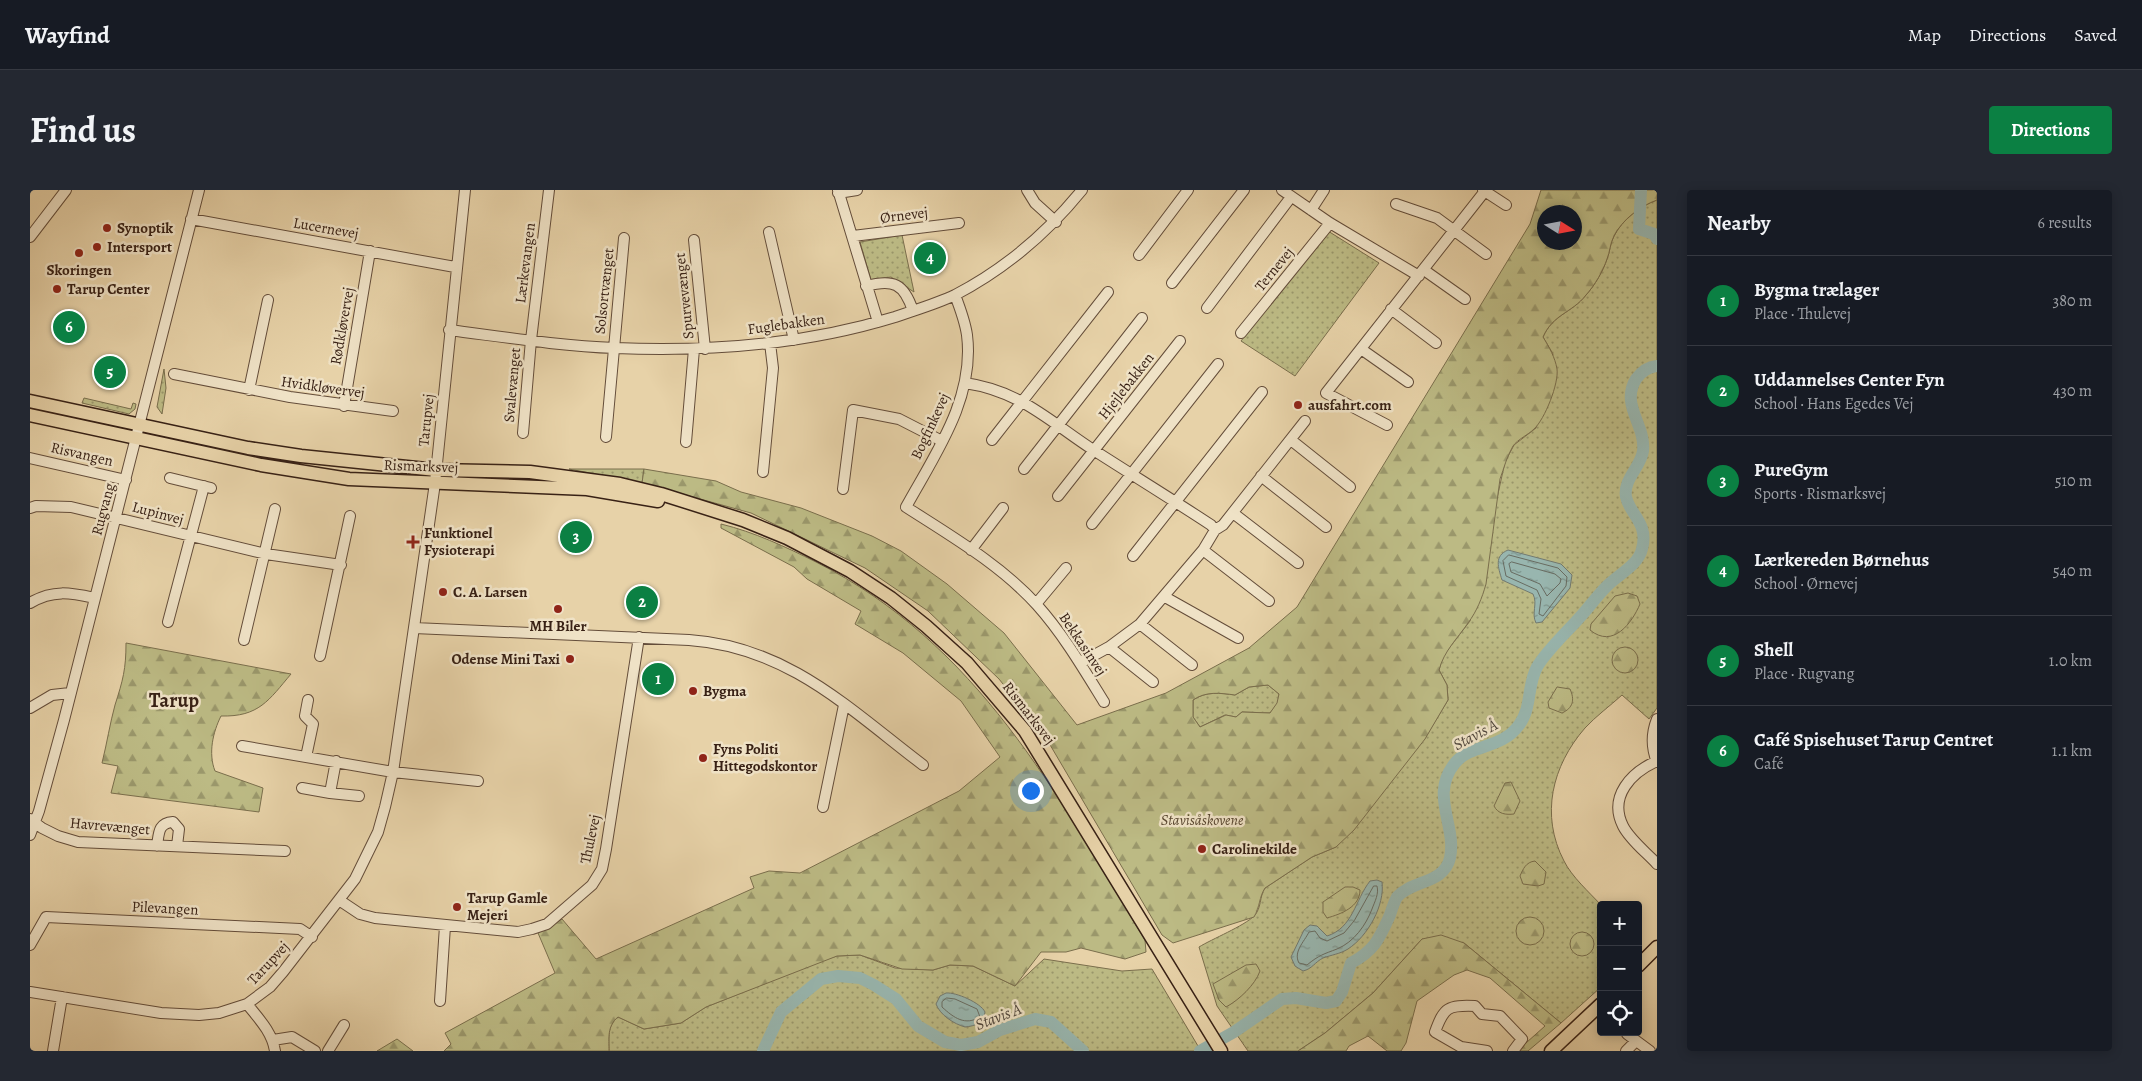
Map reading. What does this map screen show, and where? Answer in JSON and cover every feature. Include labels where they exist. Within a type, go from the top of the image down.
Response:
[{"type":"main road","name":"Rismarksvej","points":[[30,401],[207,440],[435,477]]},
{"type":"main road","name":"Rismarksvej","points":[[30,415],[261,465],[349,479],[530,472],[620,484],[661,494],[743,520],[787,538],[850,571],[898,603],[967,663],[1025,731],[1158,946],[1220,1051]]},
{"type":"main road","name":"Rismarksvej","points":[[48,419],[80,420],[134,429],[140,424]]},
{"type":"main road","name":"Rismarksvej","points":[[137,438],[144,432],[188,440],[207,440]]},
{"type":"main road","points":[[1551,1051],[1597,1008]]},
{"type":"street","points":[[30,237],[66,190]]},
{"type":"street","name":"Rugvang","points":[[30,835],[117,518],[199,190]]},
{"type":"street","name":"Tarupvej","points":[[30,992],[186,1016],[219,1013],[247,1004],[270,987],[312,937],[355,879],[378,832],[393,772],[435,477],[455,267],[465,190]]},
{"type":"street","name":"Lærkevangen","points":[[531,340],[549,190]]},
{"type":"street","points":[[857,190],[838,191],[878,322]]},
{"type":"street","points":[[1027,190],[1035,202],[1056,222]]},
{"type":"street","name":"Fuglebakken","points":[[450,330],[613,348],[700,349],[794,340],[878,322],[913,311],[955,294],[1023,250],[1056,222],[1082,190]]},
{"type":"street","points":[[1139,255],[1188,190]]},
{"type":"street","points":[[1172,283],[1244,190]]},
{"type":"street","points":[[1282,190],[1330,223],[1465,299]]},
{"type":"street","points":[[1311,210],[1324,190]]},
{"type":"street","points":[[1387,425],[1326,393],[1484,191],[1506,205]]},
{"type":"street","name":"Ternevej","points":[[1207,308],[1292,197]]},
{"type":"street","points":[[1396,204],[1420,210],[1455,230],[1486,254]]},
{"type":"street","name":"Lucernevej","points":[[191,219],[455,267]]},
{"type":"street","name":"Ørnevej","points":[[853,236],[959,223]]},
{"type":"street","name":"Ternevej","points":[[1242,333],[1330,223]]},
{"type":"street","points":[[769,232],[794,340]]},
{"type":"street","name":"Solsortvænget","points":[[606,437],[624,238]]},
{"type":"street","name":"Spurvevænget","points":[[686,442],[700,349],[694,240]]},
{"type":"street","name":"Rødkløvervej","points":[[344,406],[370,251]]},
{"type":"street","points":[[866,286],[886,281],[898,286],[908,295],[913,311]]},
{"type":"street","points":[[992,440],[1108,292]]},
{"type":"street","name":"Bogfinkevej","points":[[906,507],[942,441],[960,403],[965,383],[968,362],[967,335],[955,294]]},
{"type":"street","points":[[249,390],[268,300]]},
{"type":"street","points":[[1391,309],[1436,343]]},
{"type":"street","name":"Hjejlebakken","points":[[1024,469],[1142,318]]},
{"type":"street","name":"Svalevænget","points":[[522,433],[531,340]]},
{"type":"street","name":"Hjejlebakken","points":[[1058,496],[1180,341]]},
{"type":"street","points":[[763,472],[773,368],[770,343]]},
{"type":"street","points":[[1361,349],[1408,382]]},
{"type":"street","points":[[1092,524],[1218,364]]},
{"type":"street","name":"Hvidkløvervej","points":[[174,374],[249,390],[344,406],[393,411]]},
{"type":"street","points":[[965,383],[994,389],[1023,401],[1094,450],[1211,525],[1215,530]]},
{"type":"street","points":[[1133,556],[1262,392]]},
{"type":"street","points":[[843,489],[853,410],[899,419],[942,441]]},
{"type":"street","points":[[1080,663],[1109,648],[1140,624],[1165,597],[1203,550],[1215,530],[1224,525],[1305,421]]},
{"type":"street","points":[[1290,440],[1350,486]]},
{"type":"street","name":"Risvangen","points":[[30,458],[126,480]]},
{"type":"street","points":[[1261,476],[1326,527]]},
{"type":"street","name":"Lupinvej","points":[[168,622],[190,537],[207,487],[170,478]]},
{"type":"street","name":"Lupinvej","points":[[30,508],[36,506],[71,507],[266,554],[341,565]]},
{"type":"street","name":"Bekkasinvej","points":[[906,507],[971,550],[1036,604],[1080,663],[1104,702]]},
{"type":"street","points":[[971,550],[1003,508]]},
{"type":"street","points":[[244,640],[266,554],[275,509]]},
{"type":"street","points":[[1233,513],[1298,563]]},
{"type":"street","points":[[320,656],[350,516]]},
{"type":"street","points":[[1203,550],[1269,601]]},
{"type":"street","points":[[1036,604],[1066,568]]},
{"type":"street","points":[[30,603],[52,593],[67,592],[95,598]]},
{"type":"street","points":[[1165,597],[1238,638]]},
{"type":"street","points":[[1140,624],[1192,665]]},
{"type":"street","points":[[414,628],[639,637],[711,642],[744,649],[776,660],[809,678],[923,765]]},
{"type":"street","name":"Thulevej","points":[[339,900],[360,914],[375,918],[518,932],[547,924],[592,885],[602,869],[639,637]]},
{"type":"street","points":[[1109,648],[1153,682]]},
{"type":"street","points":[[30,708],[52,694],[70,693]]},
{"type":"street","points":[[306,757],[313,724],[305,716],[308,700]]},
{"type":"street","points":[[823,807],[844,705]]},
{"type":"street","points":[[1657,719],[1652,738],[1652,748],[1657,761],[1640,768],[1631,776],[1625,785],[1619,804],[1622,825],[1657,864]]},
{"type":"street","points":[[242,746],[393,772],[478,781]]},
{"type":"street","points":[[330,793],[336,761]]},
{"type":"street","points":[[302,788],[359,796]]},
{"type":"street","name":"Havrevænget","points":[[33,820],[42,828],[58,836],[78,842],[285,852]]},
{"type":"street","name":"Havrevænget","points":[[157,846],[160,827],[166,822],[173,822],[179,828],[177,846]]},
{"type":"street","name":"Pilevangen","points":[[30,945],[46,917],[300,929],[312,937]]},
{"type":"street","points":[[440,1001],[445,926]]},
{"type":"street","points":[[53,1051],[62,998]]},
{"type":"street","points":[[247,1004],[273,1040],[275,1051]]},
{"type":"street","points":[[1487,1051],[1461,1047],[1435,1032],[1442,1013],[1454,1005],[1475,1006],[1482,1014],[1500,1016],[1522,1039],[1512,1051]]},
{"type":"street","points":[[328,1051],[344,1025]]},
{"type":"street","points":[[273,1040],[292,1037],[315,1051]]},
{"type":"street","points":[[1626,1051],[1631,1037],[1650,1051]]},
{"type":"green space","name":"Stavisåskovene","points":[[1541,190],[1657,190],[1657,200],[1632,214],[1617,230],[1596,282],[1581,301],[1552,323],[1543,337],[1552,352],[1556,365],[1556,383],[1543,417],[1534,429],[1513,446],[1504,466],[1500,479],[1486,584],[1474,614],[1447,651],[1441,663],[1439,670],[1447,685],[1448,700],[1425,739],[1354,830],[1336,847],[1312,857],[1265,888],[1254,917],[1173,943],[1162,935],[1046,738],[999,679],[928,611],[865,568],[751,513],[642,483],[644,469],[716,481],[741,492],[801,508],[872,536],[901,551],[947,584],[1004,633],[1077,725],[1166,693],[1249,648],[1297,607],[1530,224]],"holes":[[[1268,685],[1279,694],[1277,703],[1270,713],[1242,712],[1236,717],[1226,715],[1200,727],[1193,717],[1193,700],[1203,695],[1213,693],[1235,695],[1249,687]]]},
{"type":"green space","points":[[1657,200],[1657,708],[1649,719],[1622,695],[1589,724],[1564,758],[1553,792],[1551,809],[1557,844],[1567,867],[1597,901],[1597,991],[1561,1023],[1464,943],[1422,939],[1373,993],[1325,1033],[1298,1051],[1248,1051],[1217,1006],[1199,947],[1243,924],[1254,916],[1257,913],[1265,888],[1312,857],[1336,847],[1425,738],[1448,700],[1447,685],[1439,670],[1443,656],[1470,621],[1505,462],[1514,445],[1536,428],[1553,354],[1543,337],[1547,329],[1557,318],[1581,301],[1593,287],[1605,264],[1617,230],[1638,210]]},
{"type":"green space","points":[[1328,231],[1379,263],[1295,376],[1241,341]]},
{"type":"green space","points":[[902,235],[914,292],[891,277],[871,280],[860,242]]},
{"type":"green space","points":[[164,369],[166,388],[162,414],[157,407]]},
{"type":"green space","points":[[84,398],[131,409],[133,403],[136,404],[135,409],[129,414],[82,403]]},
{"type":"green space","points":[[569,469],[644,469],[642,483]]},
{"type":"green space","points":[[721,524],[758,536],[793,551],[816,562],[873,596],[923,635],[968,678],[1008,726],[1044,777],[1145,940],[1146,952],[1125,959],[1081,948],[1066,952],[1041,952],[1015,986],[973,966],[950,965],[933,970],[902,969],[860,955],[837,956],[706,1007],[681,1023],[644,1029],[618,1017],[610,1028],[609,1051],[444,1051],[451,1044],[445,1033],[555,973],[538,933],[562,919],[596,959],[754,888],[750,877],[769,871],[800,873],[959,791],[1000,757],[961,701],[903,653],[855,624],[861,611],[807,579],[794,567],[721,528]]},
{"type":"green space","points":[[1628,593],[1637,596],[1640,604],[1627,626],[1614,635],[1606,637],[1590,630],[1591,624],[1615,596]]},
{"type":"green space","points":[[126,643],[291,674],[269,699],[254,710],[234,716],[221,716],[214,736],[212,757],[215,771],[263,788],[259,812],[111,793],[118,766],[102,763],[113,712],[124,674]]},
{"type":"green space","points":[[1625,647],[1634,651],[1638,660],[1634,669],[1625,673],[1616,669],[1612,660],[1616,651]]},
{"type":"green space","points":[[1268,685],[1279,694],[1278,703],[1270,713],[1242,712],[1236,717],[1225,715],[1200,727],[1193,717],[1193,700],[1198,697],[1213,693],[1235,695],[1249,687]]},
{"type":"green space","points":[[1557,687],[1570,689],[1572,697],[1571,706],[1562,713],[1549,708],[1548,702]]},
{"type":"green space","points":[[1511,782],[1520,801],[1514,814],[1505,814],[1498,811],[1494,806],[1505,783]]},
{"type":"green space","points":[[1535,861],[1546,872],[1544,884],[1538,886],[1523,884],[1520,876],[1522,871],[1527,864]]},
{"type":"green space","points":[[1345,887],[1353,887],[1360,890],[1357,901],[1344,912],[1327,918],[1323,912],[1323,902]]},
{"type":"green space","points":[[1530,917],[1540,921],[1544,931],[1540,941],[1530,945],[1520,941],[1516,931],[1520,921]]},
{"type":"green space","points":[[1577,932],[1587,932],[1594,939],[1594,949],[1587,956],[1577,956],[1570,949],[1570,939]]},
{"type":"green space","points":[[1441,935],[1464,943],[1561,1023],[1528,1051],[1517,1051],[1545,1026],[1490,978],[1467,970],[1454,975],[1417,1001],[1406,1043],[1401,1051],[1387,1051],[1368,1036],[1349,1046],[1346,1051],[1298,1051],[1325,1033],[1373,993],[1422,939]]},
{"type":"green space","points":[[860,955],[895,968],[933,970],[950,965],[973,966],[1015,986],[1044,959],[1122,971],[1152,969],[1201,1051],[609,1051],[610,1028],[618,1017],[644,1029],[681,1023],[706,1007],[824,960],[837,956]]},
{"type":"green space","points":[[1256,964],[1260,971],[1254,982],[1241,996],[1226,1007],[1219,1000],[1213,984],[1246,965]]},
{"type":"green space","points":[[397,1039],[413,1051],[377,1051]]},
{"type":"water","points":[[1508,550],[1561,564],[1572,575],[1570,588],[1542,622],[1536,623],[1533,594],[1502,580],[1498,562],[1501,555]]},
{"type":"water","points":[[1377,880],[1382,882],[1381,900],[1374,919],[1362,936],[1348,949],[1323,958],[1306,970],[1303,971],[1295,966],[1291,957],[1304,930],[1310,925],[1317,926],[1327,936],[1336,932],[1343,927],[1353,913],[1370,881]]},
{"type":"water","points":[[946,993],[962,996],[979,1005],[985,1012],[983,1019],[975,1025],[965,1027],[948,1019],[936,1004],[940,996]]},
{"type":"waterway","points":[[1641,190],[1639,229],[1654,234],[1657,239]]},
{"type":"waterway","name":"Stavis Å","points":[[1200,1051],[1234,1032],[1282,999],[1296,998],[1326,1003],[1336,1001],[1342,992],[1351,963],[1366,953],[1375,943],[1397,897],[1411,887],[1435,877],[1447,866],[1451,846],[1445,810],[1444,787],[1455,763],[1470,752],[1504,739],[1512,733],[1519,725],[1526,711],[1534,674],[1541,661],[1603,590],[1632,565],[1640,555],[1643,532],[1626,497],[1627,484],[1642,457],[1643,451],[1641,432],[1631,398],[1632,388],[1638,376],[1642,372],[1657,366]]},
{"type":"waterway","name":"Stavis Å","points":[[763,1051],[781,1012],[821,979],[838,976],[860,978],[874,985],[896,999],[918,1026],[945,1042],[961,1045],[978,1042],[1000,1030],[1035,1019],[1051,1022],[1083,1051]]},
{"type":"place","name":"Synoptik","points":[[107,228]]},
{"type":"place","name":"Intersport","points":[[97,247]]},
{"type":"place","name":"Skoringen","points":[[79,253]]},
{"type":"place","name":"Lærkereden Børnehus","points":[[930,258]]},
{"type":"place","name":"Tarup Center","points":[[57,289]]},
{"type":"place","name":"Café Spisehuset Tarup Centret","points":[[69,327]]},
{"type":"place","name":"Shell","points":[[110,372]]},
{"type":"place","name":"ausfahrt.com","points":[[1298,405]]},
{"type":"place","name":"PureGym","points":[[576,537]]},
{"type":"place","name":"Funktionel Fysioterapi","points":[[413,542]]},
{"type":"place","name":"C. A. Larsen","points":[[443,592]]},
{"type":"place","name":"Uddannelses Center Fyn","points":[[642,602]]},
{"type":"place","name":"MH Biler","points":[[558,609]]},
{"type":"place","name":"Odense Mini Taxi","points":[[570,659]]},
{"type":"place","name":"Bygma trælager","points":[[658,679]]},
{"type":"place","name":"Bygma","points":[[693,691]]},
{"type":"place","name":"Fyns Politi Hittegodskontor","points":[[703,758]]},
{"type":"place","name":"Carolinekilde","points":[[1202,849]]},
{"type":"place","name":"Tarup Gamle Mejeri","points":[[457,907]]},
{"type":"district","name":"Tarup","points":[[174,700]]}]
